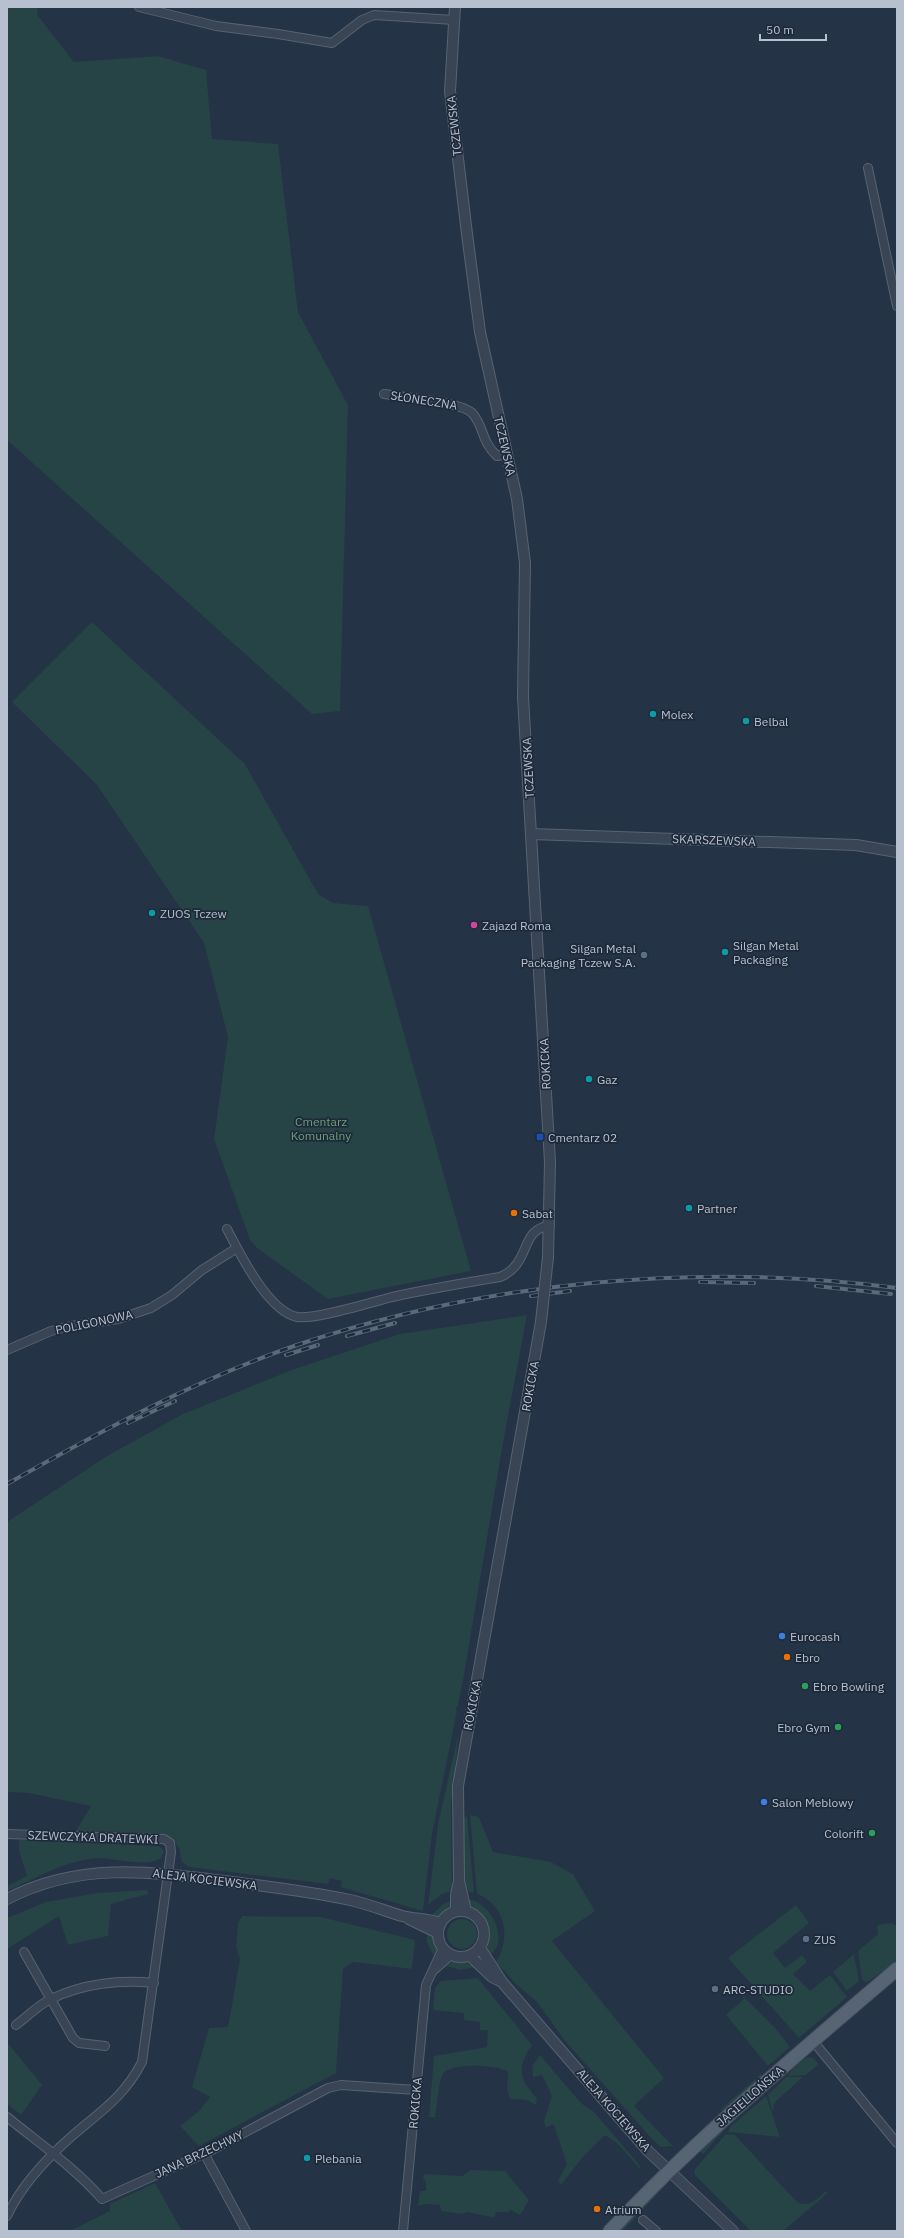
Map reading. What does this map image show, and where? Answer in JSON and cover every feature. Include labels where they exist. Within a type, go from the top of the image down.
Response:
[{"type":"main road","name":"JAGIELLOŃSKA","points":[[610,2231],[668,2171],[897,1969]]},
{"type":"street","points":[[139,7],[216,26],[332,43],[362,20],[374,15],[454,20]]},
{"type":"street","name":"TCZEWSKA","points":[[455,7],[450,91],[456,152],[478,319],[521,520],[525,563],[523,697],[534,887]]},
{"type":"street","points":[[868,168],[897,306]]},
{"type":"street","name":"SŁONECZNA","points":[[384,394],[465,407],[475,416],[488,448],[497,456],[507,454]]},
{"type":"street","name":"SKARSZEWSKA","points":[[531,834],[856,845],[897,852]]},
{"type":"street","name":"ROKICKA","points":[[461,1911],[459,1880],[458,1786],[541,1322],[548,1257],[550,1226],[550,1162],[534,887]]},
{"type":"street","points":[[227,1229],[237,1248],[262,1287],[282,1310],[297,1317],[312,1316],[393,1297],[500,1277],[509,1273],[520,1262],[534,1230],[542,1226],[550,1226]]},
{"type":"street","name":"POLIGONOWA","points":[[7,1350],[52,1331],[71,1326],[118,1319],[151,1308],[172,1295],[202,1270],[237,1248]]},
{"type":"street","name":"SZEWCZYKA DRATEWKI","points":[[7,1834],[164,1839],[170,1843],[171,1847],[169,1874],[144,2055],[135,2076],[126,2089],[53,2154],[18,2196],[7,2216]]},
{"type":"street","name":"ALEJA KOCIEWSKA","points":[[7,1899],[33,1887],[61,1878],[110,1872],[142,1872],[299,1890],[352,1901],[403,1916],[441,1922]]},
{"type":"street","points":[[461,1911],[473,1914],[483,1926],[484,1941],[480,1948],[470,1956],[457,1957],[447,1951],[438,1933],[441,1922],[447,1916],[461,1911]]},
{"type":"street","name":"ALEJA KOCIEWSKA","points":[[403,1916],[438,1933]]},
{"type":"street","name":"ALEJA KOCIEWSKA","points":[[480,1948],[502,1982],[668,2171],[733,2231]]},
{"type":"street","name":"ROKICKA","points":[[403,2231],[426,1985],[429,1974],[447,1951]]},
{"type":"street","points":[[24,1952],[73,2038],[79,2043],[105,2046]]},
{"type":"street","name":"ALEJA KOCIEWSKA","points":[[470,1956],[492,1977],[502,1982]]},
{"type":"street","points":[[16,2025],[51,1999],[99,1984],[140,1981],[154,1983]]},
{"type":"street","points":[[813,2042],[897,2144]]},
{"type":"street","name":"JANA BRZECHWY","points":[[7,2117],[53,2154],[93,2189],[102,2199],[204,2153],[328,2088],[341,2085],[416,2090]]},
{"type":"street","points":[[204,2153],[246,2231]]},
{"type":"street","points":[[643,2220],[656,2231]]},
{"type":"green space","points":[[7,7],[37,7],[38,16],[74,62],[158,56],[206,70],[212,139],[278,144],[298,312],[348,405],[340,711],[312,714],[7,440]]},
{"type":"green space","name":"Cmentarz Komunalny","points":[[92,622],[245,764],[318,894],[333,903],[368,906],[471,1271],[328,1299],[257,1248],[250,1240],[214,1139],[228,1037],[204,943],[97,785],[12,702]]},
{"type":"green space","points":[[527,1315],[503,1443],[463,1681],[458,1705],[455,1711],[457,1711],[432,1834],[423,1911],[340,1887],[342,1881],[330,1878],[328,1884],[189,1867],[182,1862],[179,1848],[171,1837],[125,1832],[76,1831],[91,1806],[29,1793],[7,1792],[7,1522],[107,1456],[183,1414],[289,1371],[400,1334]]},
{"type":"green space","points":[[459,1731],[451,1805],[452,1891],[442,1894],[428,1905],[438,1824]]},
{"type":"green space","points":[[470,1815],[479,1817],[493,1852],[551,1862],[573,1874],[595,1911],[552,1941],[664,2078],[634,2106],[673,2146],[661,2147],[653,2140],[565,2041],[537,2002],[516,1984],[496,1962],[501,1953],[503,1943],[503,1923],[500,1914],[494,1906],[487,1899],[477,1894]]},
{"type":"green space","points":[[467,1816],[474,1893],[466,1891],[461,1826],[462,1821]]},
{"type":"green space","points":[[19,1840],[159,1846],[164,1851],[161,1858],[156,1861],[148,1862],[131,1862],[98,1858],[74,1862],[52,1870],[7,1891],[7,1886],[27,1876],[19,1850]]},
{"type":"green space","points":[[147,1890],[148,1894],[111,1904],[108,1936],[68,1945],[59,1916],[7,1949],[7,1918],[46,1902],[97,1893]]},
{"type":"green space","points":[[467,1899],[476,1901],[484,1907],[495,1923],[498,1932],[498,1941],[495,1949],[489,1956],[488,1928],[471,1907]]},
{"type":"green space","points":[[453,1900],[446,1913],[435,1917],[431,1916],[443,1904]]},
{"type":"green space","points":[[796,1905],[809,1923],[773,1953],[785,1968],[802,1955],[807,1962],[793,1974],[810,1991],[830,1975],[847,1997],[799,2038],[728,1958]]},
{"type":"green space","points":[[242,1916],[321,1917],[415,1940],[412,1969],[353,1962],[343,1969],[336,2073],[199,2146],[180,2126],[199,2111],[210,2097],[192,2087],[209,2028],[228,2027],[240,1959],[236,1947],[238,1923]]},
{"type":"green space","points":[[462,1919],[468,1920],[476,1928],[476,1940],[468,1948],[462,1949],[456,1948],[448,1940],[447,1934],[448,1928],[456,1920]]},
{"type":"green space","points":[[892,1923],[897,1926],[897,1961],[866,1983],[862,1980],[858,1951],[878,1934],[877,1925]]},
{"type":"green space","points":[[427,1931],[433,1936],[437,1945],[434,1956],[427,1942]]},
{"type":"green space","points":[[854,1954],[859,1981],[847,1991],[833,1972]]},
{"type":"green space","points":[[461,1961],[476,1967],[460,1970],[446,1966],[452,1962]]},
{"type":"green space","points":[[478,1978],[532,2045],[524,2060],[522,2072],[526,2084],[537,2098],[536,2105],[527,2100],[510,2099],[507,2089],[508,2072],[485,2066],[464,2066],[448,2070],[443,2074],[439,2088],[435,2117],[429,2117],[434,2056],[487,2047],[488,2030],[480,2030],[480,2022],[464,2020],[464,2013],[433,2010],[435,1988],[441,1981]]},
{"type":"green space","points":[[741,1994],[777,2030],[790,2047],[768,2066],[726,2015],[744,1999]]},
{"type":"green space","points":[[7,2042],[42,2085],[21,2115],[7,2104]]},
{"type":"green space","points":[[540,2055],[581,2103],[595,2113],[641,2167],[639,2168],[619,2145],[605,2135],[582,2158],[561,2185],[558,2181],[567,2164],[553,2124],[546,2128],[544,2121],[552,2096],[542,2075],[533,2077],[532,2066]]},
{"type":"green space","points":[[807,2057],[813,2058],[819,2064],[806,2075],[787,2076],[795,2066]]},
{"type":"green space","points":[[761,2074],[762,2078],[723,2112],[721,2109]]},
{"type":"green space","points":[[786,2077],[803,2077],[774,2103],[773,2113],[768,2095]]},
{"type":"green space","points":[[766,2096],[780,2137],[728,2132],[730,2127]]},
{"type":"green space","points":[[754,2103],[727,2127],[703,2154],[699,2151],[738,2113]]},
{"type":"green space","points":[[726,2134],[735,2135],[797,2202],[802,2204],[810,2203],[826,2191],[828,2193],[783,2231],[751,2231],[695,2175],[694,2170]]},
{"type":"green space","points":[[471,2170],[505,2171],[529,2200],[520,2215],[511,2210],[509,2212],[496,2212],[495,2217],[492,2217],[467,2212],[462,2214],[441,2211],[440,2205],[426,2204],[418,2206],[420,2191],[426,2191],[426,2181],[423,2180],[424,2174],[462,2176]]},
{"type":"green space","points":[[155,2183],[182,2231],[70,2231],[110,2211],[110,2204]]},
{"type":"green space","points":[[661,2190],[623,2231],[620,2231],[652,2197]]},
{"type":"railway","points":[[7,1484],[113,1426],[185,1390],[222,1374],[297,1345],[369,1323],[443,1305],[518,1292],[594,1283],[670,1278],[747,1277],[822,1280],[897,1288]]},
{"type":"railway","points":[[700,1282],[754,1283]]},
{"type":"railway","points":[[816,1286],[891,1294]]},
{"type":"railway","points":[[531,1296],[570,1291]]},
{"type":"railway","points":[[347,1336],[395,1323]]},
{"type":"railway","points":[[286,1355],[318,1345]]},
{"type":"railway","points":[[128,1423],[175,1401]]},
{"type":"place","name":"Molex","points":[[653,714]]},
{"type":"place","name":"Belbal","points":[[746,721]]},
{"type":"place","name":"ZUOS Tczew","points":[[152,913]]},
{"type":"place","name":"Zajazd Roma","points":[[474,925]]},
{"type":"place","name":"Silgan Metal Packaging","points":[[725,952]]},
{"type":"place","name":"Silgan Metal Packaging Tczew S.A.","points":[[644,955]]},
{"type":"place","name":"Gaz","points":[[589,1079]]},
{"type":"place","name":"Cmentarz 02","points":[[540,1137]]},
{"type":"place","name":"Partner","points":[[689,1208]]},
{"type":"place","name":"Sabat","points":[[514,1213]]},
{"type":"place","name":"Eurocash","points":[[782,1636]]},
{"type":"place","name":"Ebro","points":[[787,1657]]},
{"type":"place","name":"Ebro Bowling","points":[[805,1686]]},
{"type":"place","name":"Ebro Gym","points":[[838,1727]]},
{"type":"place","name":"Salon Meblowy","points":[[764,1802]]},
{"type":"place","name":"Colorift","points":[[872,1833]]},
{"type":"place","name":"ZUS","points":[[806,1939]]},
{"type":"place","name":"ARC-STUDIO","points":[[715,1989]]},
{"type":"place","name":"Plebania","points":[[307,2158]]},
{"type":"place","name":"Atrium","points":[[597,2209]]}]
